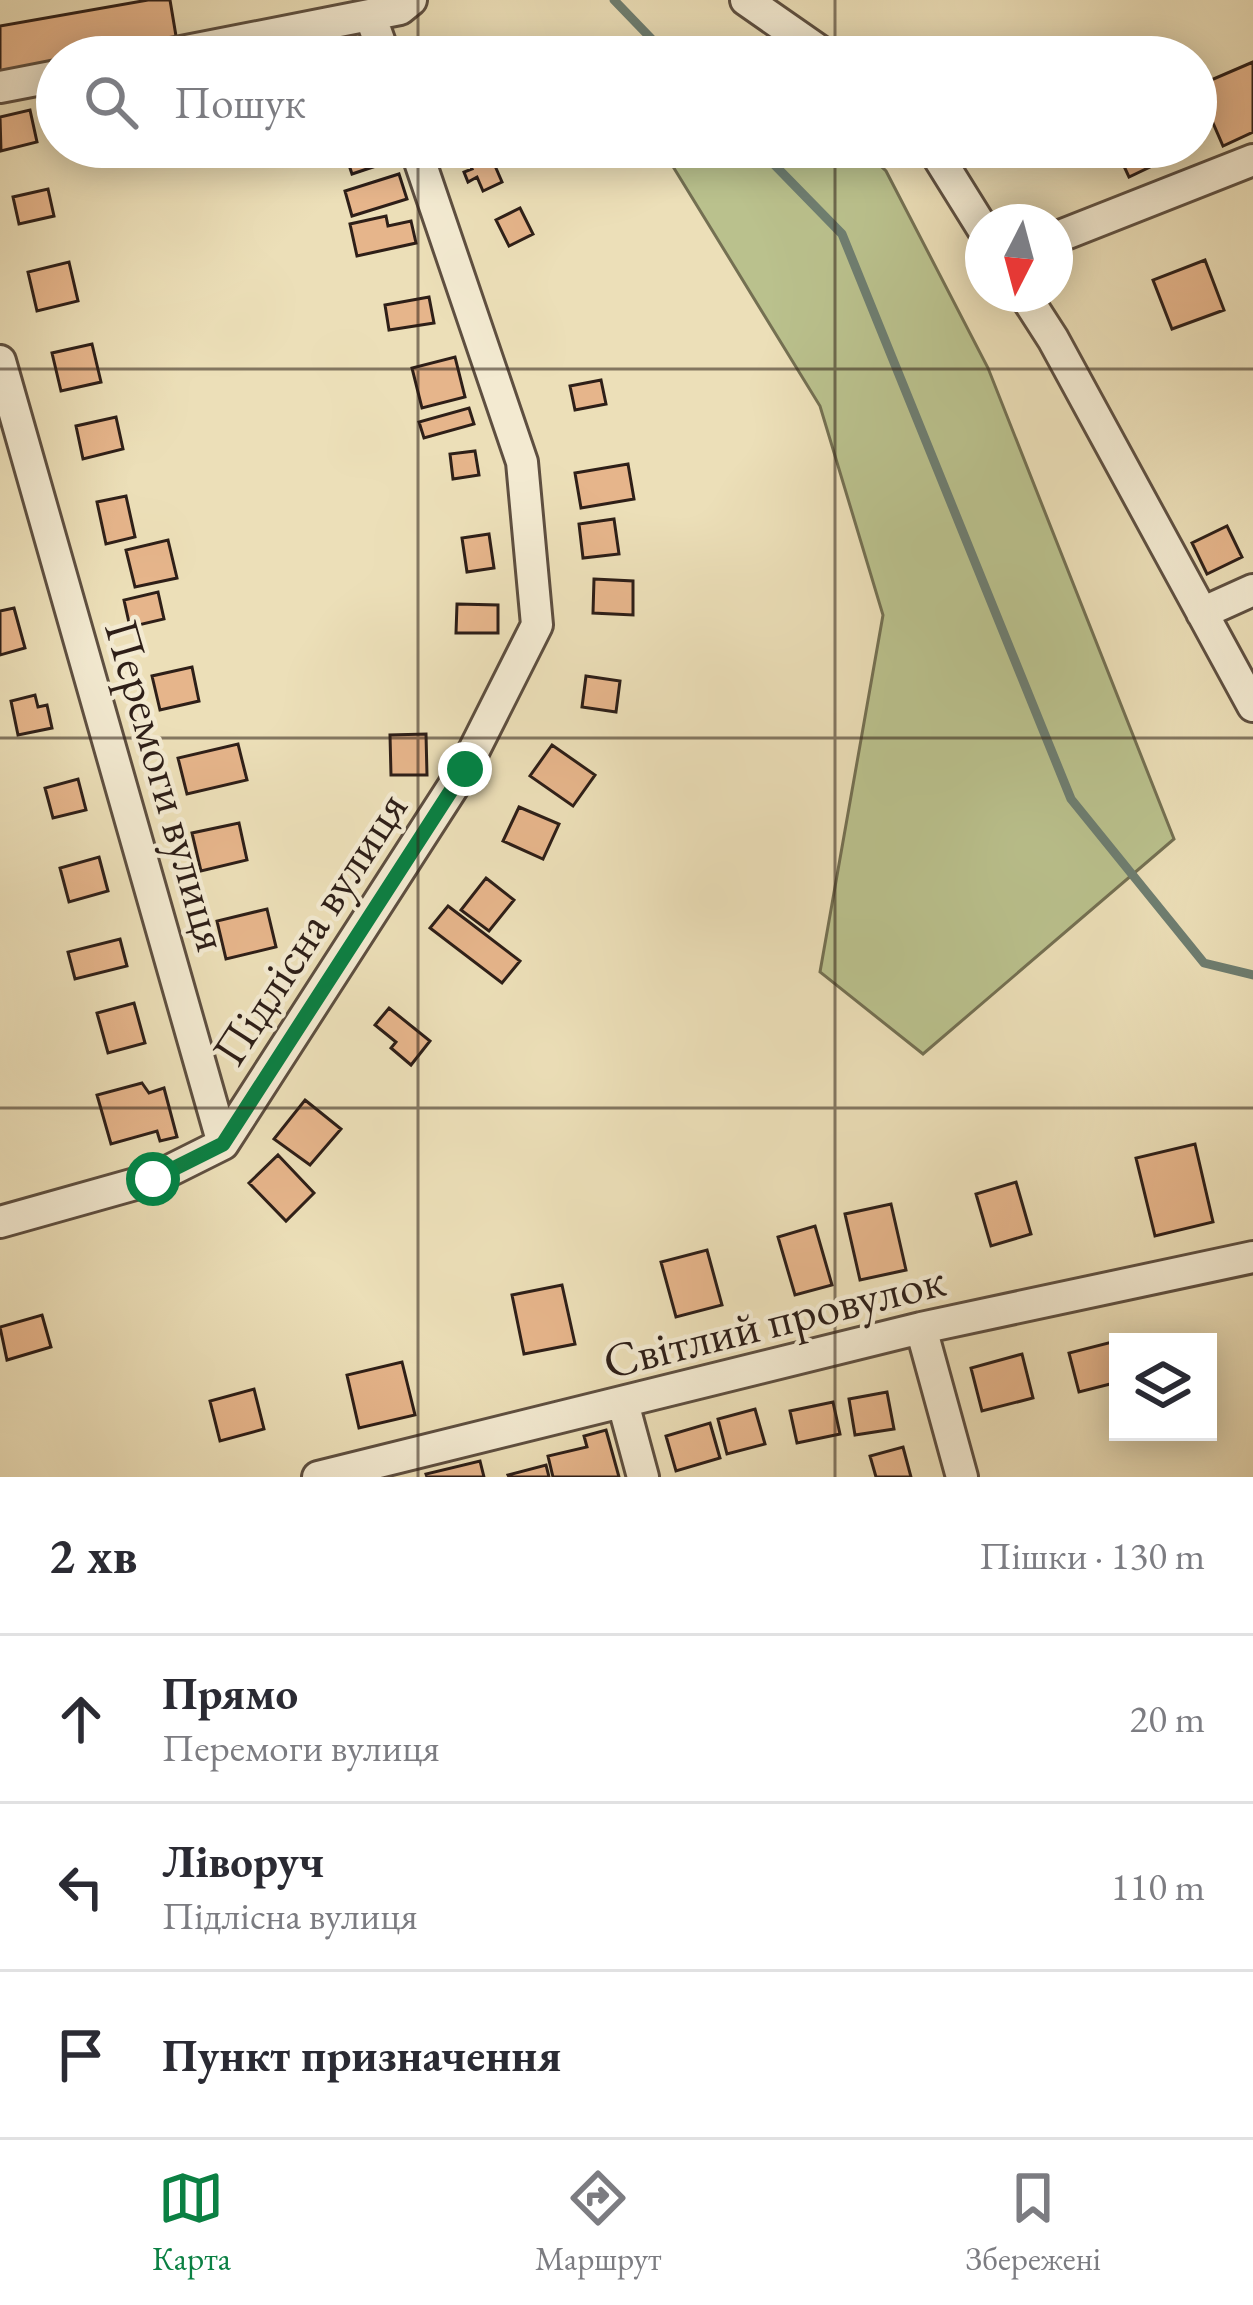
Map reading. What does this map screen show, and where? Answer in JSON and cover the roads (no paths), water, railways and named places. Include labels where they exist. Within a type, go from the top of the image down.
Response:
[{"type":"street","points":[[263,36],[400,9],[411,0]]},
{"type":"street","points":[[746,0],[798,36]]},
{"type":"street","points":[[370,15],[378,36]]},
{"type":"street","points":[[0,87],[36,80]]},
{"type":"street","points":[[1073,231],[1253,160]]},
{"type":"street","name":"Підлісна вулиця","points":[[223,1144],[465,769],[537,625],[522,462],[422,168]]},
{"type":"street","points":[[945,168],[967,204]]},
{"type":"street","points":[[1036,312],[1253,706]]},
{"type":"street","name":"Перемоги вулиця","points":[[0,361],[223,1144]]},
{"type":"street","points":[[1202,613],[1253,590]]},
{"type":"street","points":[[0,1222],[153,1179],[223,1144]]},
{"type":"street","name":"Світлий провулок","points":[[326,1476],[921,1328],[1253,1257]]},
{"type":"street","points":[[921,1328],[962,1477]]},
{"type":"street","points":[[622,1403],[644,1477]]},
{"type":"waterway","points":[[614,0],[649,36]]},
{"type":"waterway","points":[[778,168],[842,234],[1071,799],[1204,963],[1253,975]]}]
